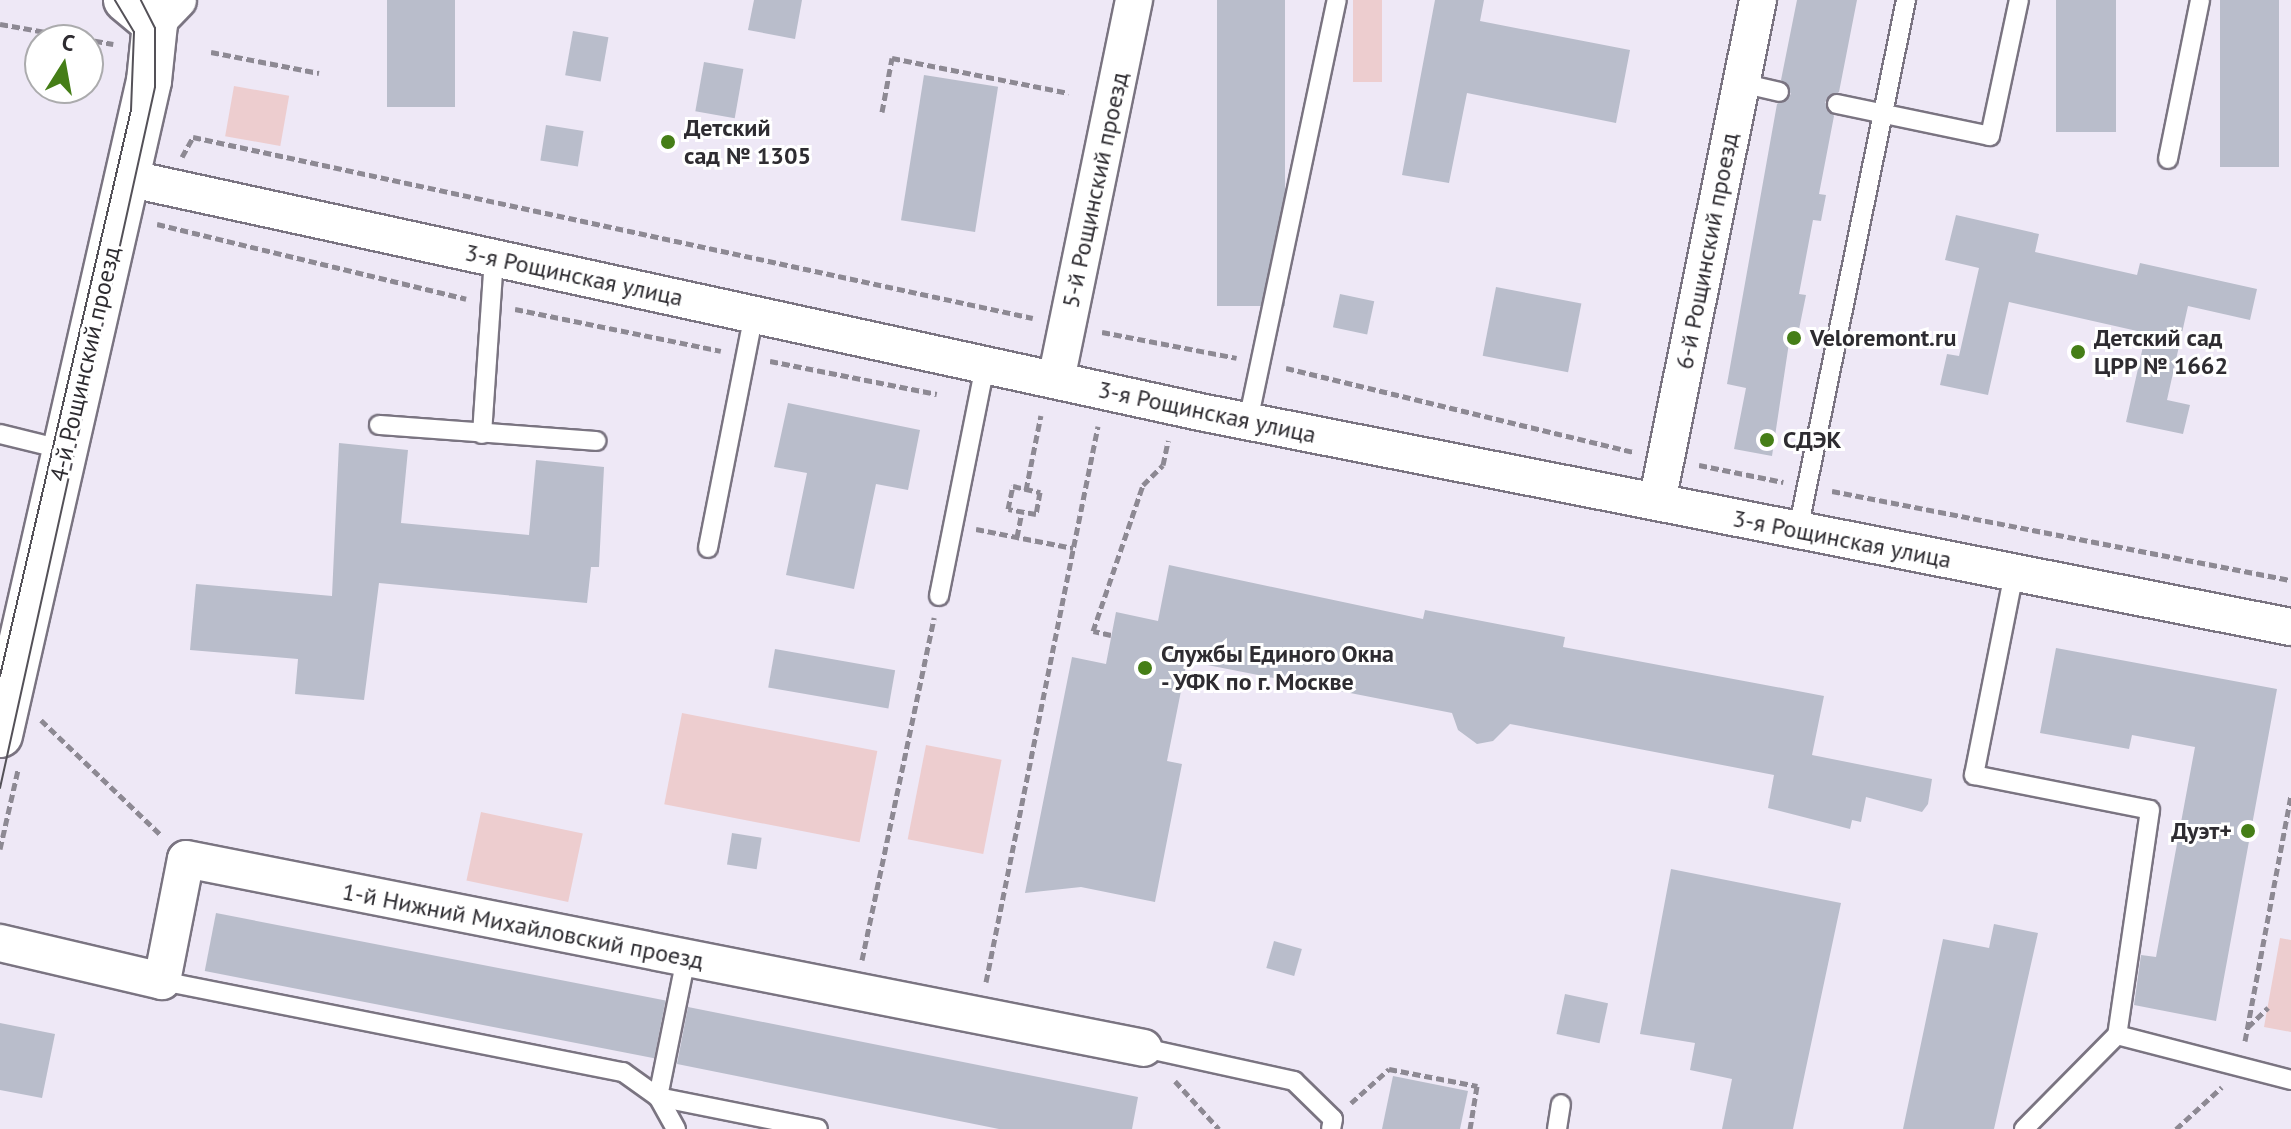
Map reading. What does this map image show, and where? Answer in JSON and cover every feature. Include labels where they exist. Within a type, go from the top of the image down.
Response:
[{"type":"street","name":"5-й Рощинский проезд","points":[[1056,380],[1134,0]]},
{"type":"street","name":"6-й Рощинский проезд","points":[[1657,502],[1758,0]]},
{"type":"street","name":"4-й Рощинский проезд","points":[[16,723],[65,450],[127,178],[153,8]]},
{"type":"street","name":"3-я Рощинская улица","points":[[127,178],[1248,421],[2291,627]]},
{"type":"street","name":"1-й Нижний Михайловский проезд","points":[[186,859],[1144,1048]]},
{"type":"street","points":[[0,943],[162,981],[186,859]]},
{"type":"lane","points":[[1248,421],[1337,0]]},
{"type":"lane","points":[[1798,530],[1906,0]]},
{"type":"lane","points":[[1837,104],[1990,136],[2019,0]]},
{"type":"lane","points":[[2168,159],[2200,0]]},
{"type":"lane","points":[[1741,83],[1779,92]]},
{"type":"lane","points":[[482,434],[494,258]]},
{"type":"lane","points":[[708,548],[754,314]]},
{"type":"lane","points":[[939,596],[985,365]]},
{"type":"lane","points":[[379,425],[596,441]]},
{"type":"lane","points":[[0,434],[65,450]]},
{"type":"lane","points":[[2014,573],[1974,775],[2150,810],[2117,1035],[2024,1129]]},
{"type":"lane","points":[[676,1129],[658,1097],[686,958]]},
{"type":"lane","points":[[162,981],[623,1072],[658,1097],[818,1129]]},
{"type":"lane","points":[[2117,1035],[2240,1070],[2291,1080]]},
{"type":"lane","points":[[1144,1048],[1294,1081],[1332,1124]]},
{"type":"lane","points":[[1557,1129],[1561,1104]]},
{"type":"path","points":[[211,52],[319,73]]},
{"type":"path","points":[[882,112],[892,58],[1069,93]]},
{"type":"path","points":[[1026,490],[1041,415]]},
{"type":"path","points":[[980,1016],[1098,426]]},
{"type":"path","points":[[1111,635],[1093,631],[1143,485],[1163,465],[1168,441]]},
{"type":"path","points":[[1013,486],[1040,492],[1036,514],[1022,511],[1008,509],[1013,486]]},
{"type":"path","points":[[1017,537],[1022,511]]},
{"type":"path","points":[[953,524],[1073,548]]},
{"type":"path","points":[[855,992],[939,596]]},
{"type":"path","points":[[16,723],[186,859]]},
{"type":"path","points":[[2176,1129],[2240,1070],[2291,795]]},
{"type":"path","points":[[2248,1028],[2268,1008]]},
{"type":"path","points":[[1144,1048],[1219,1129]]},
{"type":"path","points":[[1332,1124],[1389,1069],[1477,1086],[1470,1129]]},
{"type":"shaded area","points":[[1353,0],[1382,0],[1382,82],[1353,82]]},
{"type":"shaded area","points":[[234,86],[289,96],[280,146],[225,136]]},
{"type":"shaded area","points":[[682,713],[877,751],[860,842],[664,804]]},
{"type":"shaded area","points":[[926,745],[1002,760],[983,854],[908,839]]},
{"type":"shaded area","points":[[481,812],[583,834],[568,902],[466,880]]},
{"type":"shaded area","points":[[2280,938],[2291,940],[2291,1032],[2264,1027]]},
{"type":"building","points":[[387,0],[455,0],[455,107],[387,107]]},
{"type":"building","points":[[754,0],[802,0],[795,39],[748,30]]},
{"type":"building","points":[[1217,0],[1285,0],[1285,306],[1217,306]]},
{"type":"building","points":[[1435,0],[1484,0],[1480,21],[1630,50],[1616,123],[1467,93],[1449,183],[1402,175]]},
{"type":"building","points":[[1797,0],[1857,0],[1839,92],[1825,102],[1834,116],[1819,194],[1826,195],[1821,221],[1813,220],[1799,294],[1806,295],[1796,344],[1789,343],[1772,456],[1734,449],[1746,388],[1727,384],[1777,104],[1791,94],[1781,80]]},
{"type":"building","points":[[2056,0],[2116,0],[2116,132],[2056,132]]},
{"type":"building","points":[[2220,0],[2279,0],[2279,167],[2220,167]]},
{"type":"building","points":[[573,31],[608,37],[601,82],[565,75]]},
{"type":"building","points":[[704,62],[743,69],[735,118],[695,111]]},
{"type":"building","points":[[924,75],[998,87],[975,232],[901,220]]},
{"type":"building","points":[[546,125],[584,131],[578,167],[540,161]]},
{"type":"building","points":[[1956,215],[2039,234],[2035,252],[2137,275],[2140,263],[2257,289],[2250,320],[2188,306],[2167,400],[2190,405],[2183,434],[2126,422],[2146,333],[2009,302],[1988,395],[1940,385],[1947,354],[1959,356],[1979,268],[1945,260]]},
{"type":"building","points":[[1496,287],[1581,304],[1568,372],[1483,356]]},
{"type":"building","points":[[1340,294],[1374,301],[1367,335],[1333,327]]},
{"type":"building","points":[[788,403],[920,430],[908,490],[876,484],[854,589],[786,575],[807,473],[774,467]]},
{"type":"building","points":[[339,443],[408,450],[401,523],[529,535],[536,460],[604,467],[599,567],[591,567],[587,603],[379,583],[364,700],[295,694],[298,659],[190,650],[196,584],[332,596]]},
{"type":"building","points":[[1169,565],[1423,619],[1425,610],[1565,637],[1563,647],[1824,696],[1812,755],[1932,779],[1928,804],[1922,812],[1866,797],[1861,822],[1852,820],[1850,829],[1768,808],[1774,775],[1510,724],[1493,741],[1477,744],[1458,730],[1452,713],[1187,661],[1167,761],[1182,764],[1155,902],[1081,887],[1025,893],[1072,657],[1106,664],[1116,612],[1158,621]]},
{"type":"building","points":[[2056,648],[2277,689],[2216,1021],[2134,1005],[2141,955],[2156,957],[2195,747],[2132,735],[2129,749],[2040,733]]},
{"type":"building","points":[[775,649],[895,670],[888,709],[768,687]]},
{"type":"building","points":[[732,833],[762,838],[757,869],[727,865]]},
{"type":"building","points":[[1671,869],[1841,903],[1793,1129],[1722,1129],[1732,1079],[1690,1070],[1695,1043],[1640,1034]]},
{"type":"building","points":[[216,913],[666,1000],[654,1058],[205,971]]},
{"type":"building","points":[[1994,924],[2038,933],[1994,1129],[1903,1129],[1943,939],[1989,948]]},
{"type":"building","points":[[1274,941],[1302,949],[1294,976],[1266,968]]},
{"type":"building","points":[[1565,994],[1608,1003],[1600,1043],[1556,1034]]},
{"type":"building","points":[[688,1007],[1138,1097],[1132,1129],[999,1129],[677,1064]]},
{"type":"building","points":[[0,1023],[55,1034],[42,1098],[0,1090]]},
{"type":"building","points":[[1393,1076],[1468,1091],[1460,1129],[1382,1129]]},
{"type":"tram line","points":[[0,676],[131,110],[134,32],[115,0]]},
{"type":"tram line","points":[[0,788],[155,87],[155,28],[141,0]]},
{"type":"place","name":"Детский сад № 1305","points":[[668,142]]},
{"type":"place","name":"Veloremont.ru","points":[[1794,338]]},
{"type":"place","name":"Детский сад ЦРР № 1662","points":[[2078,352]]},
{"type":"place","name":"СДЭК","points":[[1767,440]]},
{"type":"place","name":"Службы Единого Окна - УФК по г. Москве","points":[[1145,668]]},
{"type":"place","name":"Дуэт+","points":[[2248,831]]}]
